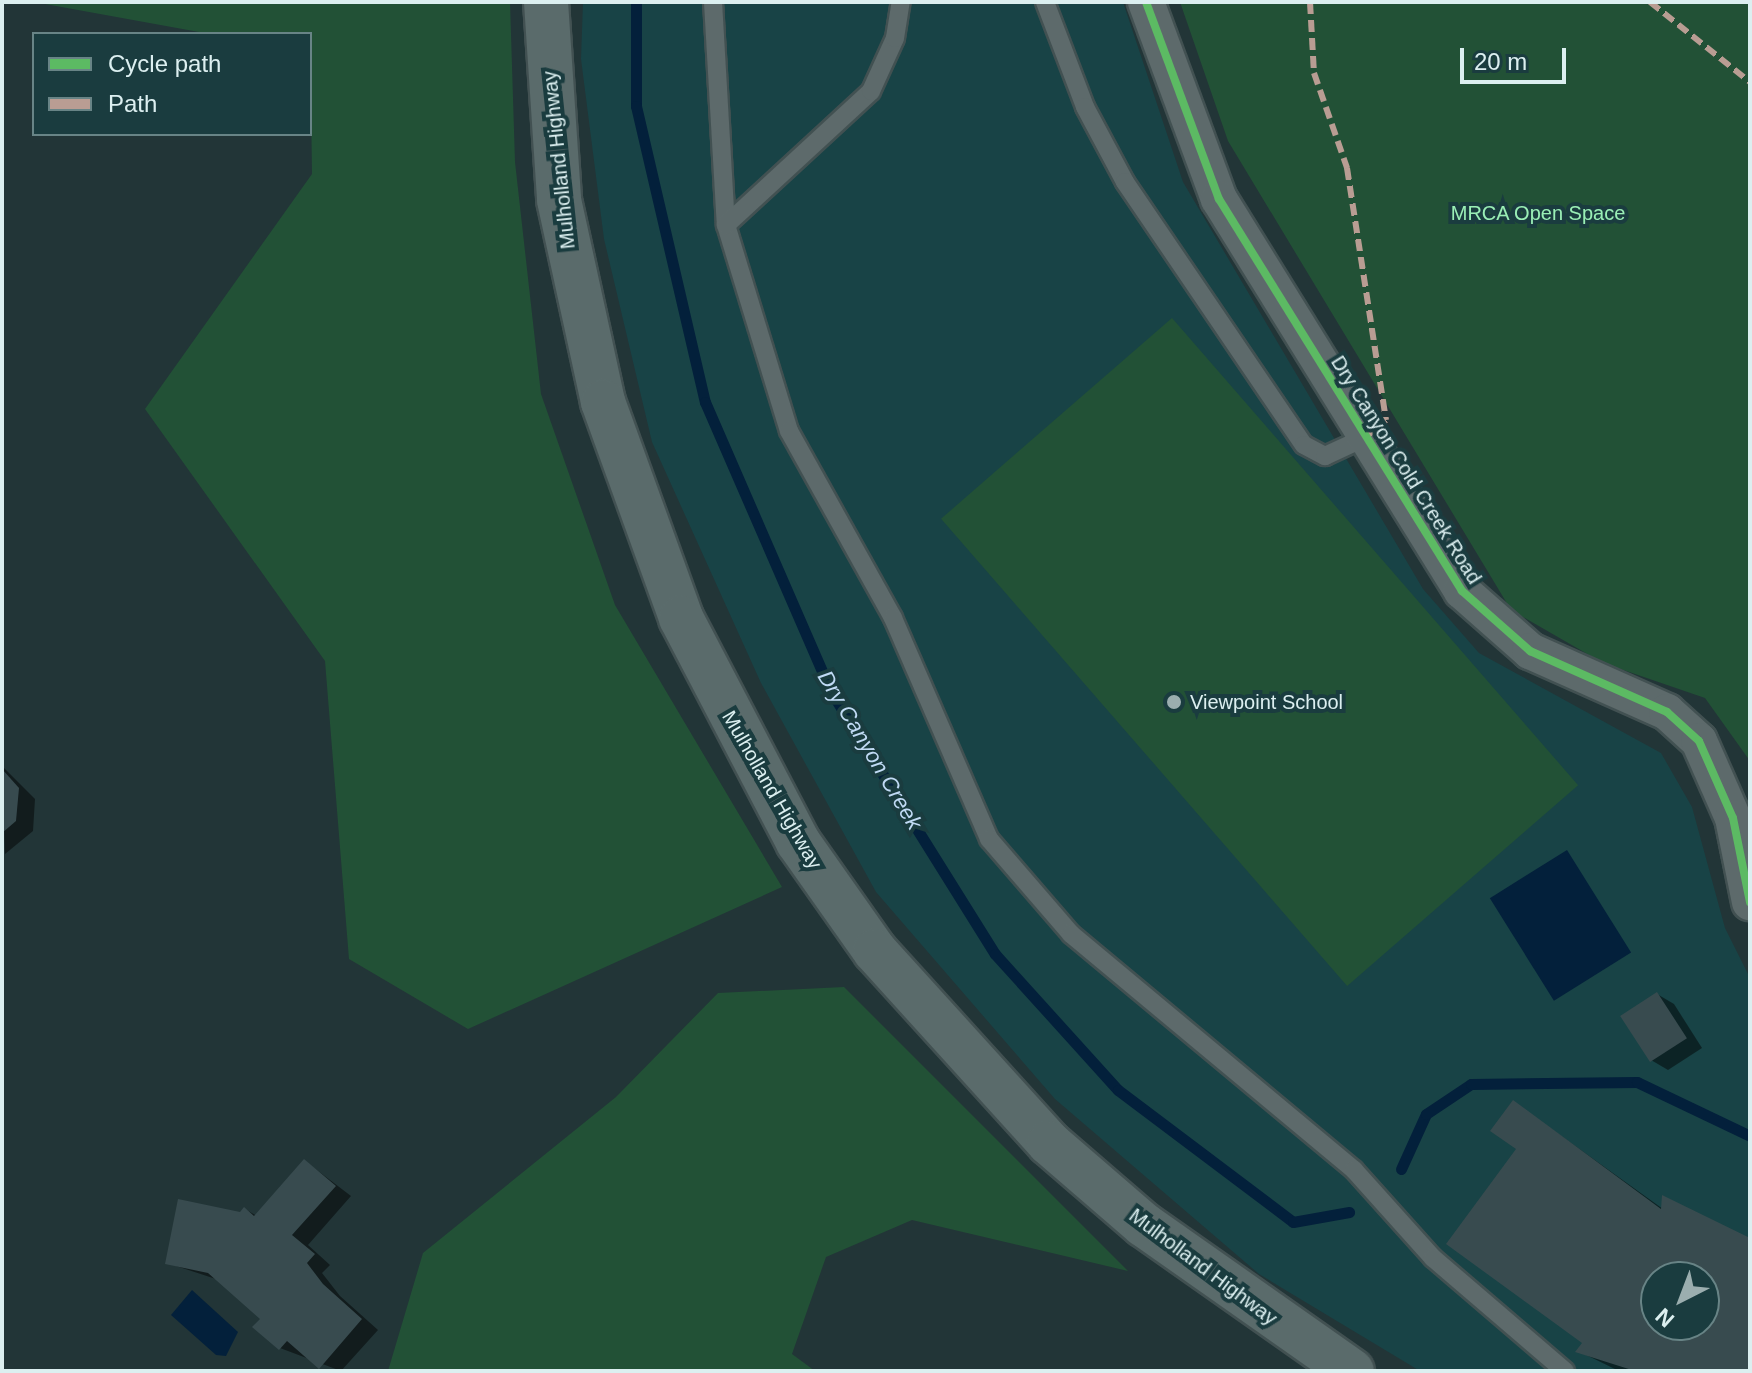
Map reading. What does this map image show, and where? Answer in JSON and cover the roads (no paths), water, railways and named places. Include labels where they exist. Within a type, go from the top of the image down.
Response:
[{"type":"main road","name":"Mulholland Highway","points":[[546,2],[559,200],[603,402],[681,618],[798,842],[875,951],[1049,1143],[1144,1225],[1352,1371]]},
{"type":"street","name":"Dry Canyon Cold Creek Road","points":[[1146,2],[1219,199],[1462,591],[1490,623],[1530,651],[1667,712],[1699,741],[1733,818],[1750,902]]},
{"type":"lane","points":[[713,2],[726,225],[789,431],[893,618],[989,839],[1019,880],[1071,934],[1354,1170],[1433,1258],[1565,1371]]},
{"type":"lane","points":[[726,225],[871,91],[895,38],[901,2]]},
{"type":"lane","points":[[1045,2],[1085,107],[1125,182],[1304,445],[1325,456],[1366,437]]},
{"type":"waterway","name":"Dry Canyon Creek","points":[[636,2],[636,106],[705,402],[830,690],[995,954],[1118,1090],[1293,1222],[1349,1212]]},
{"type":"waterway","name":"Dry Canyon Creek","points":[[1401,1169],[1426,1114],[1471,1084],[1637,1082],[1750,1136]]},
{"type":"place","name":"Viewpoint School","points":[[1174,702]]},
{"type":"park label","name":"MRCA Open Space","points":[[1538,213]]}]
